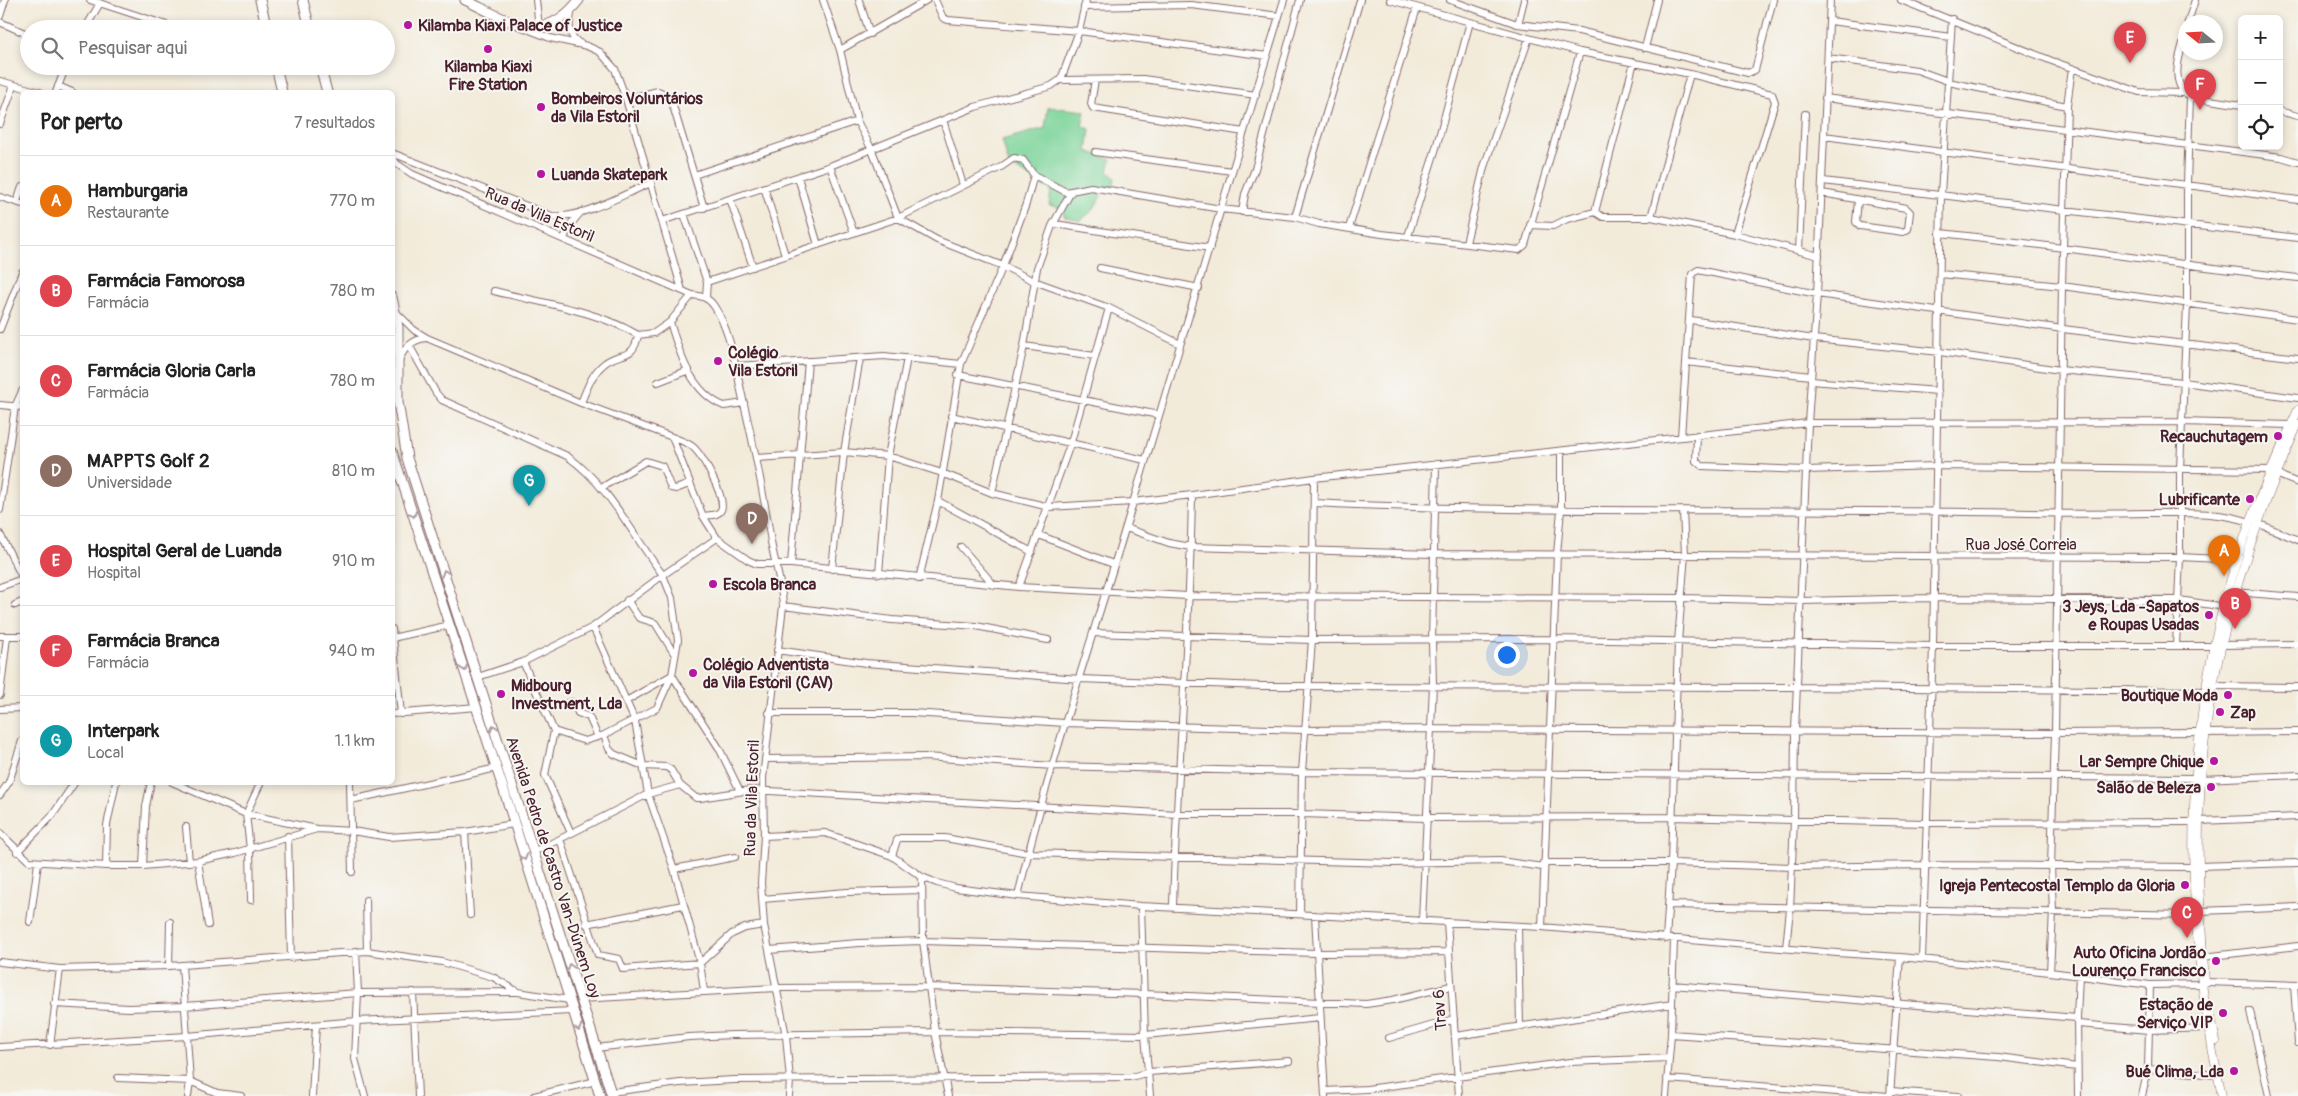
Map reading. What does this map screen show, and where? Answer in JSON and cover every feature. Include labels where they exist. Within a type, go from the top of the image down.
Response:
[{"type":"highway","points":[[260,0],[265,20]]},
{"type":"highway","points":[[303,0],[308,20]]},
{"type":"highway","points":[[465,0],[480,3],[514,24],[539,27],[560,20],[579,0]]},
{"type":"highway","points":[[278,75],[282,90]]},
{"type":"highway","points":[[322,75],[326,90]]},
{"type":"highway","name":"Avenida Pedro de Castro Van-Dúnem Loy","points":[[395,316],[400,418],[408,458],[612,1094]]},
{"type":"highway","points":[[395,382],[398,389]]},
{"type":"highway","name":"Avenida Pedro de Castro Van-Dúnem Loy","points":[[395,460],[497,768],[600,1096]]},
{"type":"main road","points":[[2203,732],[2213,686],[2225,607],[2238,560],[2295,424],[2298,410]]},
{"type":"main road","points":[[2222,1096],[2208,1028],[2197,913],[2196,822],[2198,779],[2206,691],[2254,522]]},
{"type":"main road","points":[[2197,913],[2203,957],[2203,983],[2228,1096]]},
{"type":"street","points":[[0,16],[5,0]]},
{"type":"street","points":[[90,0],[152,20]]},
{"type":"street","points":[[536,0],[539,27]]},
{"type":"street","points":[[823,0],[840,50],[857,121],[872,150],[898,218],[937,240],[1003,266],[1034,281],[1109,308],[1180,344]]},
{"type":"street","points":[[859,0],[870,34]]},
{"type":"street","points":[[840,50],[927,0]]},
{"type":"street","points":[[936,0],[943,18],[948,20],[1079,31],[1267,56]]},
{"type":"street","points":[[1060,80],[1079,31],[1086,0]]},
{"type":"street","points":[[1018,896],[1028,853],[1065,723],[1080,679],[1113,564],[1126,528],[1180,344],[1199,288],[1284,0]]},
{"type":"street","points":[[1242,212],[1245,194],[1255,169],[1300,0]]},
{"type":"street","points":[[1295,217],[1360,0]]},
{"type":"street","points":[[1390,0],[1580,52],[1690,74],[1767,92],[1775,97],[1735,234]]},
{"type":"street","points":[[1450,0],[1518,24],[1579,31],[1752,73],[1755,70],[1773,0]]},
{"type":"street","points":[[1518,24],[1524,0]]},
{"type":"street","points":[[1645,48],[1658,0]]},
{"type":"street","points":[[1786,948],[1790,909],[1794,820],[1795,731],[1804,555],[1808,423],[1823,181],[1830,0]]},
{"type":"street","points":[[1902,0],[2072,68],[2139,92],[2183,92]]},
{"type":"street","points":[[2190,15],[2195,0]]},
{"type":"street","points":[[90,20],[100,3]]},
{"type":"street","points":[[1084,7],[1191,5],[1279,16]]},
{"type":"street","points":[[1349,228],[1417,8]]},
{"type":"street","points":[[572,9],[569,25],[571,34],[578,42],[600,52],[611,62],[626,99],[682,290]]},
{"type":"street","points":[[1922,959],[1930,688],[1933,646],[1940,352],[1941,194],[1952,19]]},
{"type":"street","points":[[1830,21],[1951,37]]},
{"type":"street","points":[[0,22],[20,31]]},
{"type":"street","points":[[1408,236],[1436,148],[1470,22]]},
{"type":"street","points":[[514,24],[550,38],[587,46]]},
{"type":"street","points":[[1466,243],[1484,167],[1529,38]]},
{"type":"street","points":[[707,282],[898,218],[1001,167],[1014,158],[1023,160],[1034,175],[1066,192],[1091,187],[1221,209],[1295,217],[1349,228],[1519,250],[1524,245],[1580,52]]},
{"type":"street","points":[[1828,58],[1917,70],[1948,81],[2067,106]]},
{"type":"street","points":[[2180,60],[2178,70],[2179,85],[2183,92],[2190,97],[2238,104]]},
{"type":"street","points":[[1594,212],[1634,62]]},
{"type":"street","points":[[2050,972],[2053,911],[2051,866],[2056,690],[2056,558],[2062,286],[2067,106],[2072,68]]},
{"type":"street","points":[[1651,217],[1690,74]]},
{"type":"street","points":[[57,89],[62,75]]},
{"type":"street","points":[[662,221],[830,166],[983,104],[1051,86],[1060,80],[1120,78],[1168,81],[1256,94]]},
{"type":"street","points":[[1095,80],[1091,104],[1093,108],[1244,132]]},
{"type":"street","points":[[0,81],[33,90]]},
{"type":"street","points":[[0,124],[14,85]]},
{"type":"street","points":[[626,99],[658,91],[670,96],[704,208]]},
{"type":"street","points":[[2176,646],[2180,557],[2181,422],[2187,304],[2187,184],[2190,97]]},
{"type":"street","points":[[1825,98],[1945,112],[2067,131],[2281,157],[2298,162]]},
{"type":"street","points":[[2283,112],[2298,116]]},
{"type":"street","points":[[1799,250],[1805,114]]},
{"type":"street","points":[[943,120],[963,185]]},
{"type":"street","points":[[694,175],[857,121]]},
{"type":"street","points":[[1824,136],[1943,153],[2066,167],[2298,200]]},
{"type":"street","points":[[1095,152],[1232,171]]},
{"type":"street","name":"Rua da Vila Estoril","points":[[395,154],[538,212],[557,216],[582,211],[651,183]]},
{"type":"street","name":"Rua da Vila Estoril","points":[[395,161],[412,174],[692,295],[706,297],[714,305],[722,319],[737,366],[757,458],[775,565],[782,588],[783,606],[769,713],[762,790],[764,836],[762,899],[764,925],[786,1036],[790,1096]]},
{"type":"street","points":[[830,166],[854,233]]},
{"type":"street","points":[[919,579],[938,501],[961,364],[1003,266],[1026,204],[1034,175]]},
{"type":"street","points":[[798,177],[818,245]]},
{"type":"street","points":[[1823,181],[2188,223],[2298,238]]},
{"type":"street","points":[[764,188],[785,255]]},
{"type":"street","points":[[992,493],[1024,346],[1034,281],[1046,243],[1071,192]]},
{"type":"street","points":[[1822,193],[1858,200],[1909,210],[1908,229],[1903,232],[1860,226],[1856,222],[1858,200]]},
{"type":"street","points":[[0,197],[20,203]]},
{"type":"street","points":[[730,199],[753,267]]},
{"type":"street","points":[[564,239],[569,226],[582,211]]},
{"type":"street","points":[[1530,225],[1560,224],[1594,212],[1603,217],[1651,217],[1735,234],[1819,256]]},
{"type":"street","points":[[684,214],[707,282],[706,297]]},
{"type":"street","points":[[1055,224],[1210,248]]},
{"type":"street","points":[[1940,233],[2063,246],[2187,266],[2298,278]]},
{"type":"street","points":[[1100,268],[1199,288]]},
{"type":"street","points":[[1681,437],[1691,320],[1692,274],[1698,270],[1817,294],[2062,329],[2298,358]]},
{"type":"street","points":[[1940,274],[2062,286],[2298,320]]},
{"type":"street","points":[[0,329],[20,277]]},
{"type":"street","points":[[494,291],[582,313],[626,328],[638,335],[654,333],[670,322],[692,295]]},
{"type":"street","points":[[1019,587],[1049,507],[1085,400],[1109,308]]},
{"type":"street","points":[[395,316],[427,338],[581,403],[688,443],[698,452],[722,501],[722,509],[718,514],[703,516]]},
{"type":"street","points":[[1691,320],[1814,339],[1940,352],[2060,370],[2183,382],[2298,398]]},
{"type":"street","points":[[670,322],[679,352],[705,393],[724,406],[744,403]]},
{"type":"street","points":[[581,403],[594,373],[606,361],[632,352],[637,343],[638,335]]},
{"type":"street","points":[[398,365],[409,345],[419,338],[427,338]]},
{"type":"street","points":[[409,345],[436,394],[442,400],[567,456],[577,463],[601,488],[663,575],[672,598],[678,640],[672,675],[656,708],[635,721],[585,741],[554,731]]},
{"type":"street","points":[[1024,346],[1095,356]]},
{"type":"street","points":[[737,366],[860,358],[907,358],[961,364]]},
{"type":"street","points":[[832,569],[844,452],[860,358]]},
{"type":"street","points":[[879,574],[888,456],[907,358]]},
{"type":"street","points":[[791,564],[808,361]]},
{"type":"street","points":[[1686,362],[1811,379],[1938,391]]},
{"type":"street","points":[[658,382],[689,370]]},
{"type":"street","points":[[958,375],[1015,388],[1159,415]]},
{"type":"street","points":[[0,405],[19,407],[0,510]]},
{"type":"street","points":[[951,416],[1007,427],[1145,460]]},
{"type":"street","points":[[757,458],[844,452],[888,456],[942,473],[992,493],[1049,507],[1133,502],[1314,478],[1808,423],[2181,422],[2295,424]]},
{"type":"street","points":[[1697,435],[1696,461],[1702,466],[1806,470],[1936,466],[2274,472],[2298,483]]},
{"type":"street","points":[[672,437],[703,516],[717,538],[748,560],[757,564],[791,564],[919,579],[1019,587],[1188,596],[1682,598],[1801,601],[1933,598],[2179,600],[2225,607]]},
{"type":"street","points":[[1542,927],[1553,639],[1561,510],[1560,452]]},
{"type":"street","points":[[601,488],[646,461],[662,466],[671,488],[676,489],[689,484]]},
{"type":"street","points":[[1422,921],[1423,862],[1433,685],[1432,641],[1436,464]]},
{"type":"street","points":[[1300,914],[1302,772],[1312,640],[1314,478]]},
{"type":"street","points":[[1173,906],[1174,858],[1181,769],[1183,681],[1188,636],[1192,495]]},
{"type":"street","points":[[938,501],[1032,552]]},
{"type":"street","points":[[1315,503],[1434,509],[2216,514],[2254,522],[2298,540]]},
{"type":"street","points":[[1666,939],[1671,863],[1678,642],[1685,554],[1683,511]]},
{"type":"street","name":"Rua José Correia","points":[[1126,528],[1169,543],[1191,547],[1314,549],[1434,554],[2180,557],[2238,560]]},
{"type":"street","points":[[0,534],[20,574]]},
{"type":"street","points":[[1039,535],[1113,564]]},
{"type":"street","points":[[478,678],[523,662],[594,627],[627,600],[717,538]]},
{"type":"street","points":[[961,547],[994,585]]},
{"type":"street","points":[[0,587],[20,579]]},
{"type":"street","points":[[2234,592],[2298,597]]},
{"type":"street","points":[[627,600],[638,618],[655,623],[675,655]]},
{"type":"street","points":[[15,605],[20,603]]},
{"type":"street","points":[[783,606],[892,620],[976,626],[1048,640]]},
{"type":"street","points":[[395,638],[450,625]]},
{"type":"street","points":[[594,627],[635,721],[648,794],[674,870],[700,963],[704,991]]},
{"type":"street","points":[[1093,633],[1203,635],[1312,640],[1553,639],[1933,646],[2218,646],[2298,644]]},
{"type":"street","points":[[0,695],[4,636],[20,636]]},
{"type":"street","points":[[777,650],[866,663],[1080,679],[1310,686],[1798,686],[2206,691]]},
{"type":"street","points":[[395,657],[401,714]]},
{"type":"street","points":[[523,662],[554,731],[545,774],[571,833]]},
{"type":"street","points":[[626,701],[672,675]]},
{"type":"street","points":[[672,675],[719,748],[740,791]]},
{"type":"street","points":[[2213,686],[2298,687]]},
{"type":"street","points":[[544,709],[571,702],[574,703],[578,713],[589,717],[614,754],[643,766],[666,767],[671,770],[680,785],[696,798],[740,791],[762,790],[1177,814],[1302,814],[1426,818],[1672,817],[1926,823],[2052,821],[2196,822],[2298,817]]},
{"type":"street","points":[[395,714],[477,707]]},
{"type":"street","points":[[0,710],[20,708]]},
{"type":"street","points":[[769,713],[912,713],[1065,723],[1304,730],[1674,730],[1930,733],[2298,732]]},
{"type":"street","points":[[0,795],[9,782],[20,747]]},
{"type":"street","points":[[765,759],[926,758],[1053,766],[1302,772],[1548,772],[2198,779],[2298,775]]},
{"type":"street","points":[[350,800],[497,768]]},
{"type":"street","points":[[17,852],[52,816],[74,785]]},
{"type":"street","points":[[106,866],[107,825],[115,785]]},
{"type":"street","points":[[143,866],[146,806],[150,785]]},
{"type":"street","points":[[179,785],[246,814],[317,829],[352,831],[390,838],[465,832],[514,824]]},
{"type":"street","points":[[251,900],[250,848],[246,814],[260,785]]},
{"type":"street","points":[[350,785],[352,872]]},
{"type":"street","points":[[533,852],[648,794],[680,785]]},
{"type":"street","points":[[186,827],[188,862]]},
{"type":"street","points":[[0,833],[28,862],[38,864],[143,866],[198,861],[317,829]]},
{"type":"street","points":[[465,832],[470,915]]},
{"type":"street","points":[[764,836],[825,833],[892,856],[922,877],[956,888],[1018,896],[1140,906],[1173,906],[1542,927],[1674,940],[1922,959],[2079,975],[2150,985],[2203,983],[2296,985],[2298,1043]]},
{"type":"street","points":[[288,836],[290,958]]},
{"type":"street","points":[[892,856],[897,840],[900,838],[945,838],[1028,853],[1174,858],[1423,862],[1500,861],[1543,865],[1671,863],[1792,867],[1925,865],[2196,866],[2298,863]]},
{"type":"street","points":[[560,839],[586,924],[598,955],[619,959],[623,969],[700,963],[732,934],[745,928],[764,925]]},
{"type":"street","points":[[674,870],[735,857]]},
{"type":"street","points":[[198,861],[208,925]]},
{"type":"street","points":[[30,922],[38,864]]},
{"type":"street","points":[[922,877],[923,941],[935,1032],[948,1096]]},
{"type":"street","points":[[762,899],[847,892],[922,890]]},
{"type":"street","points":[[366,900],[367,951]]},
{"type":"street","points":[[1668,904],[1790,909],[2197,913],[2298,907]]},
{"type":"street","points":[[586,924],[683,906]]},
{"type":"street","points":[[1140,906],[1145,1035],[1150,1096]]},
{"type":"street","points":[[1315,915],[1318,1002],[1325,1094],[1570,1062],[1669,1058]]},
{"type":"street","points":[[169,966],[170,922]]},
{"type":"street","name":"Trav 6","points":[[1447,922],[1459,1096]]},
{"type":"street","points":[[1518,926],[1520,1026]]},
{"type":"street","points":[[1666,1096],[1671,1034],[1674,940]]},
{"type":"street","points":[[769,950],[859,943],[923,941],[1142,946],[1317,953],[1449,952]]},
{"type":"street","points":[[2203,957],[2298,946]]},
{"type":"street","points":[[356,951],[358,993],[355,1059],[366,1096]]},
{"type":"street","points":[[0,962],[60,969],[169,966],[367,951],[442,962],[493,977],[518,992]]},
{"type":"street","points":[[1890,1094],[1895,1003],[1900,957]]},
{"type":"street","points":[[182,965],[190,1082],[188,1096]]},
{"type":"street","points":[[50,1045],[60,969]]},
{"type":"street","points":[[2078,1096],[2077,1021],[2079,975]]},
{"type":"street","points":[[1672,985],[1895,1003],[2150,1030],[2208,1028]]},
{"type":"street","points":[[2142,1096],[2148,1070],[2150,985]]},
{"type":"street","points":[[580,999],[776,988],[929,988],[1144,994],[1318,1002],[1378,1002],[1451,986]]},
{"type":"street","points":[[54,1004],[107,1008],[184,1006],[358,993],[413,992],[518,992],[569,1000]]},
{"type":"street","points":[[413,992],[418,1096]]},
{"type":"street","points":[[1455,1036],[1672,1004]]},
{"type":"street","points":[[0,1047],[187,1036],[357,1021],[572,1011]]},
{"type":"street","points":[[2250,1011],[2269,1096]]},
{"type":"street","points":[[596,1048],[689,1037],[935,1032],[1145,1035],[1320,1018]]},
{"type":"street","points":[[1389,1038],[1454,1019]]},
{"type":"street","points":[[312,1096],[316,1025]]},
{"type":"street","points":[[1671,1034],[1998,1057],[2077,1067]]},
{"type":"street","points":[[612,1094],[680,1083],[944,1077],[1140,1076],[1149,1072],[1289,1061]]},
{"type":"street","points":[[2148,1070],[2217,1075]]},
{"type":"street","points":[[118,1078],[190,1082],[217,1093],[241,1096]]},
{"type":"street","points":[[1667,1079],[1890,1094],[1958,1096]]},
{"type":"street","points":[[534,1096],[596,1081]]},
{"type":"green space","points":[[1048,107],[1085,111],[1082,126],[1090,129],[1087,151],[1111,159],[1108,171],[1115,178],[1113,189],[1099,192],[1101,196],[1093,210],[1080,221],[1065,217],[1061,208],[1049,205],[1051,190],[1009,165],[1002,140],[1045,128]]},
{"type":"place","name":"Kilamba Kiaxi Palace of Justice","points":[[408,25]]},
{"type":"place","name":"Kilamba Kiaxi Fire Station","points":[[488,49]]},
{"type":"place","name":"Hospital Geral de Luanda","points":[[2130,63]]},
{"type":"place","name":"Bombeiros Voluntários da Vila Estoril","points":[[541,107]]},
{"type":"place","name":"Farmácia Branca","points":[[2200,110]]},
{"type":"place","name":"Luanda Skatepark","points":[[541,174]]},
{"type":"place","name":"Colégio Vila Estoril","points":[[718,361]]},
{"type":"place","name":"Recauchutagem","points":[[2278,436]]},
{"type":"place","name":"Lubrificante","points":[[2250,499]]},
{"type":"place","name":"Interpark","points":[[529,506]]},
{"type":"place","name":"MAPPTS Golf 2","points":[[752,544]]},
{"type":"place","name":"Hamburgaria","points":[[2224,576]]},
{"type":"place","name":"Escola Branca","points":[[713,584]]},
{"type":"place","name":"3 Jeys, Lda -Sapatos e Roupas Usadas","points":[[2209,615]]},
{"type":"place","name":"Farmácia Famorosa","points":[[2235,629]]},
{"type":"place","name":"Colégio Adventista da Vila Estoril (CAV)","points":[[693,673]]},
{"type":"place","name":"Midbourg Investment, Lda","points":[[501,694]]},
{"type":"place","name":"Boutique Moda","points":[[2228,695]]},
{"type":"place","name":"Zap","points":[[2220,712]]},
{"type":"place","name":"Lar Sempre Chique","points":[[2214,761]]},
{"type":"place","name":"Salão de Beleza","points":[[2211,787]]},
{"type":"place","name":"Igreja Pentecostal Templo da Gloria","points":[[2185,885]]},
{"type":"place","name":"Farmácia Gloria Carla","points":[[2187,938]]},
{"type":"place","name":"Auto Oficina Jordão Lourenço Francisco","points":[[2216,961]]},
{"type":"place","name":"Estação de Serviço VIP","points":[[2223,1013]]},
{"type":"place","name":"Bué Clima, Lda","points":[[2234,1071]]}]
